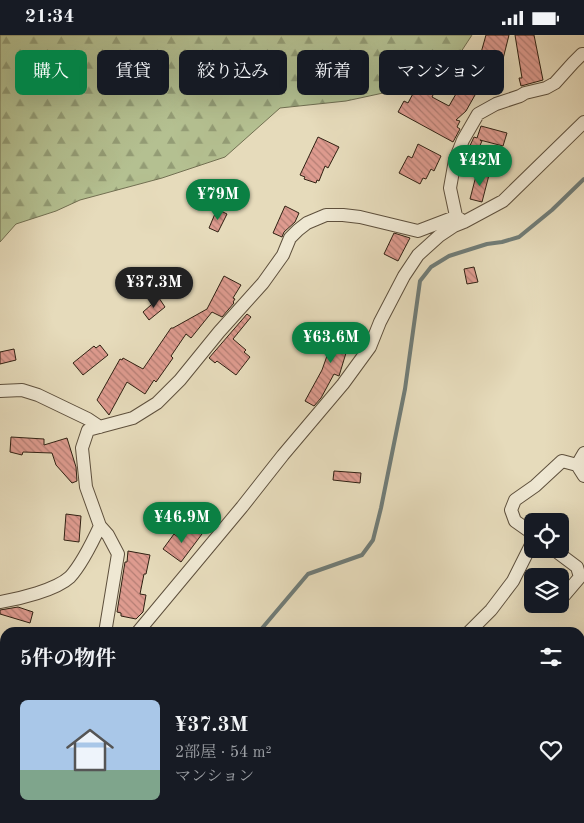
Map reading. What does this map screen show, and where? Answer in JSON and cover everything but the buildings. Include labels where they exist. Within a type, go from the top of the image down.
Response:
[{"type":"street","points":[[459,224],[450,188],[455,160],[463,140],[478,114],[496,104],[525,93],[546,88],[555,83],[584,54]]},
{"type":"street","points":[[142,627],[343,383],[370,347],[380,322],[404,276],[418,255],[439,236],[503,201],[584,122]]},
{"type":"street","points":[[106,627],[118,554],[108,535],[100,527],[86,487],[82,448],[88,430],[133,418],[157,403],[169,392],[263,283],[283,255],[290,238],[307,223],[326,215],[343,215],[360,217],[418,231],[452,218],[459,224]]},
{"type":"street","points":[[0,391],[22,389],[88,419],[100,427]]},
{"type":"street","points":[[524,527],[515,521],[511,510],[515,500],[535,486],[562,461],[581,470],[584,453]]},
{"type":"street","points":[[0,602],[40,592],[68,579],[100,527]]},
{"type":"street","points":[[474,627],[491,610],[513,581],[524,558]]},
{"type":"street","points":[[564,558],[576,567],[580,577],[569,590]]},
{"type":"green space","points":[[0,35],[472,35],[462,50],[379,50],[379,94],[346,101],[280,108],[225,157],[162,178],[80,200],[56,211],[16,224],[0,242]]},
{"type":"waterway","points":[[263,627],[308,574],[362,555],[373,540],[405,389],[420,281],[431,267],[449,256],[487,244],[519,237],[552,210],[584,179]]}]
